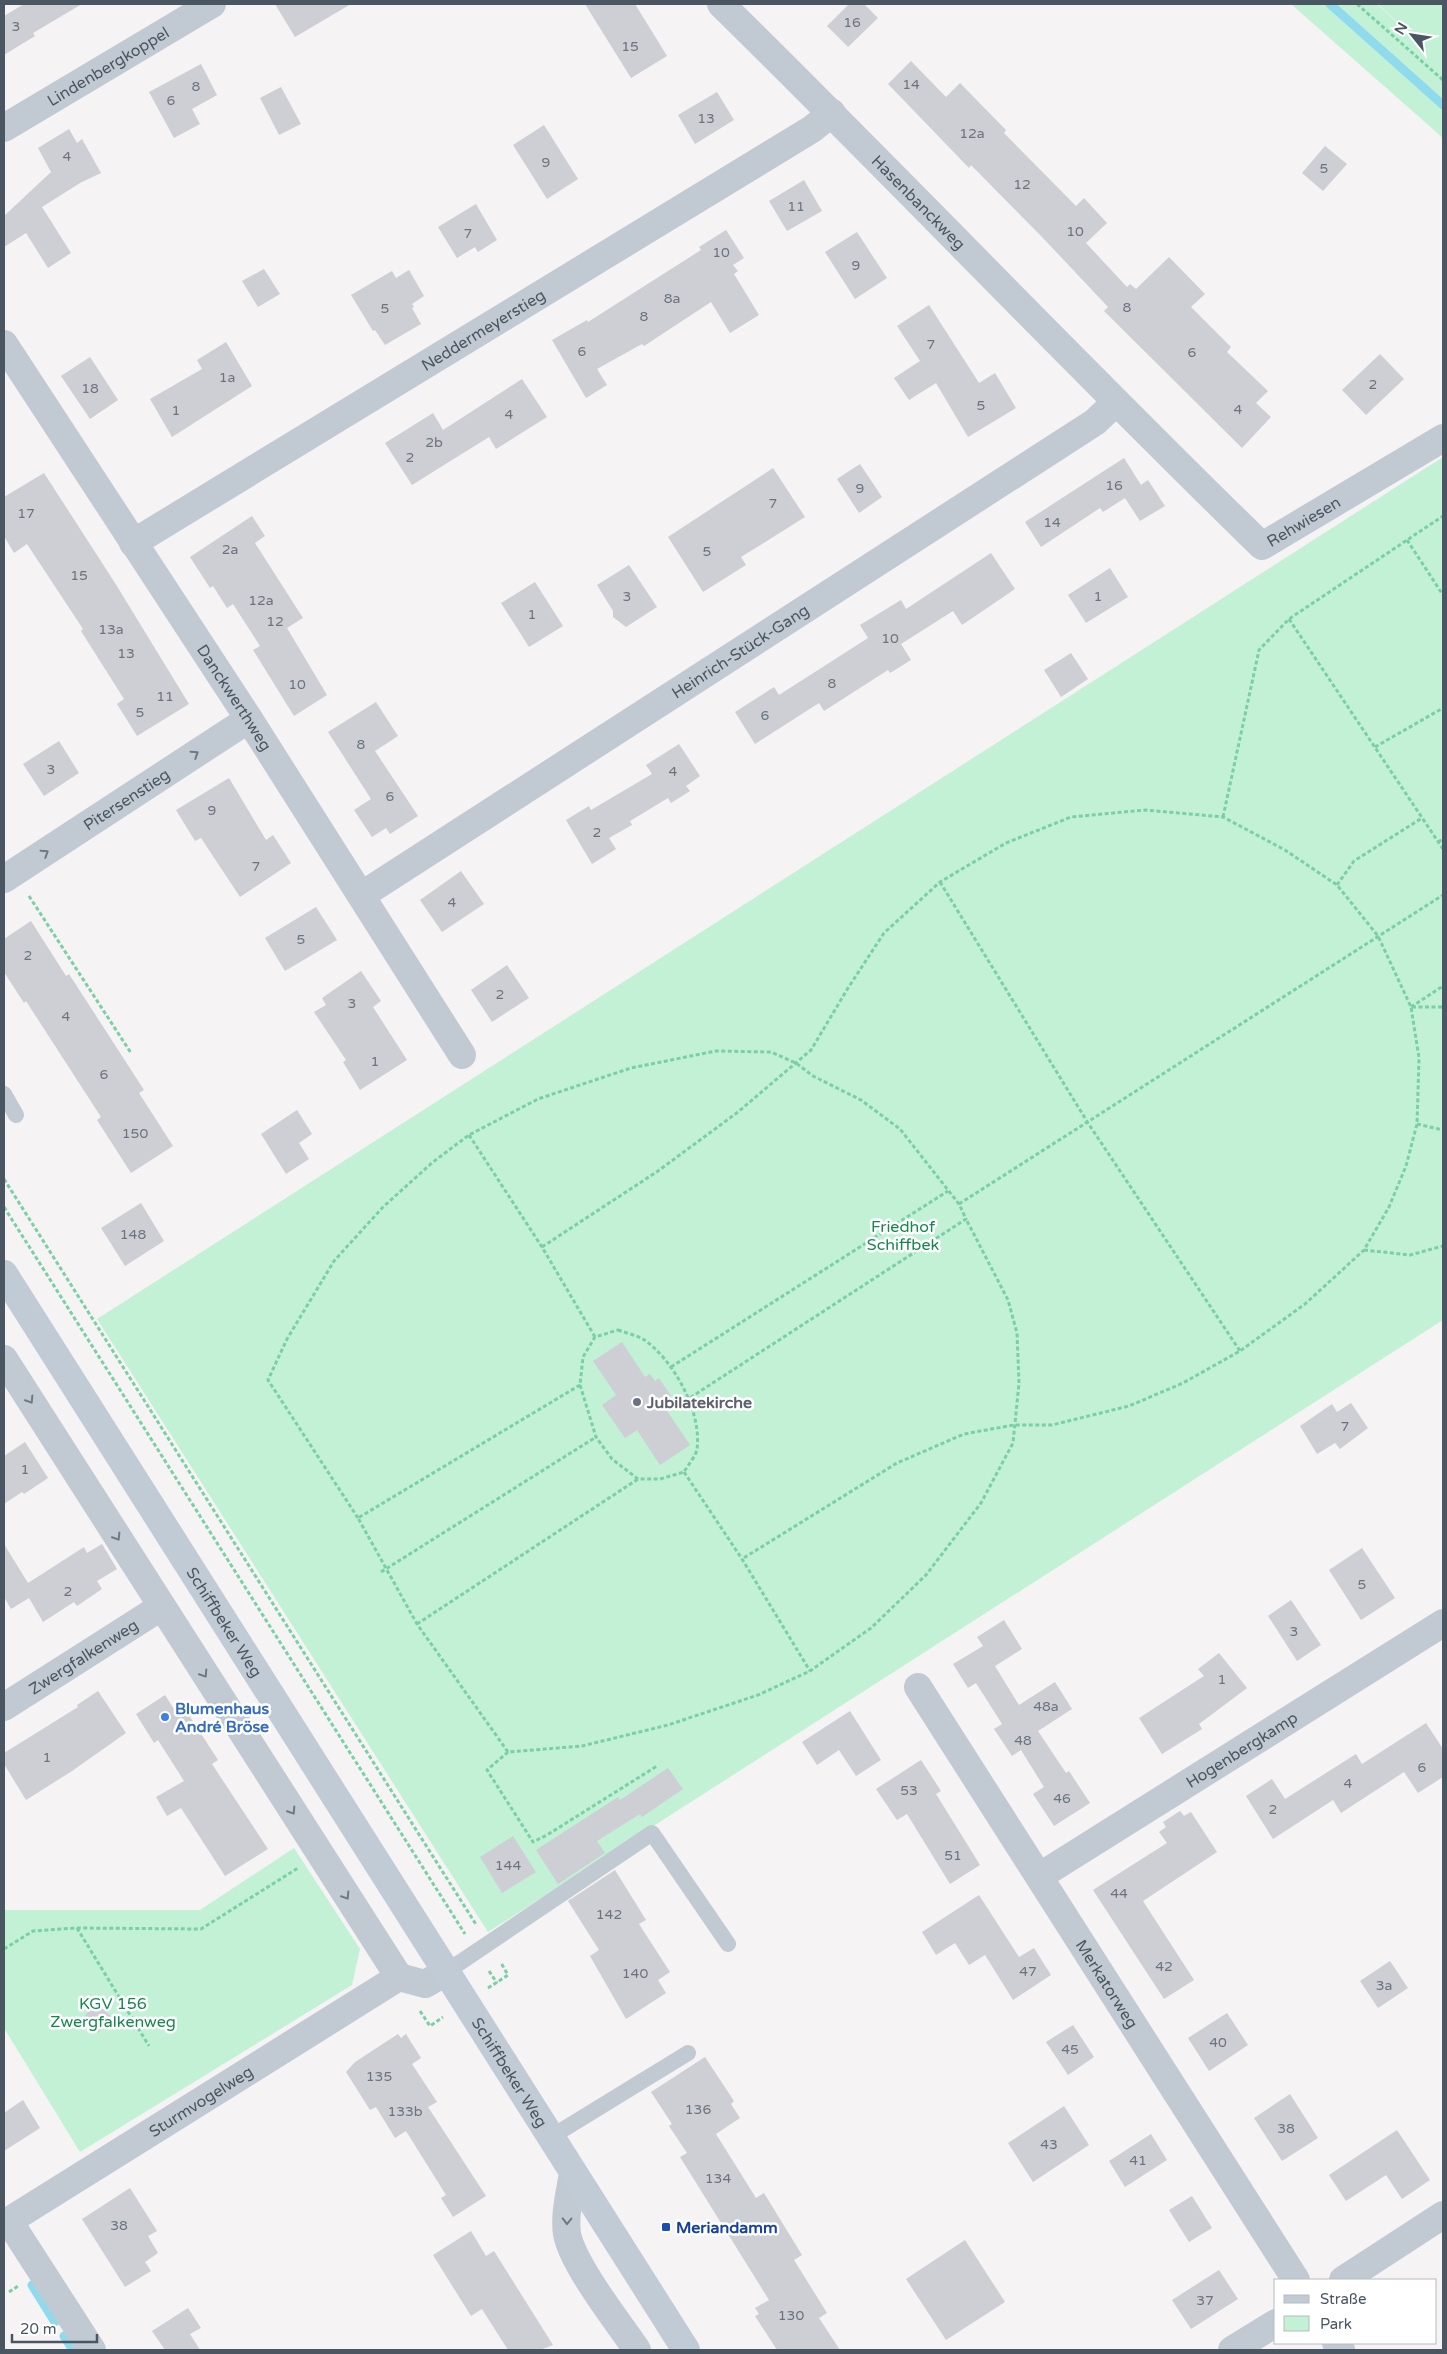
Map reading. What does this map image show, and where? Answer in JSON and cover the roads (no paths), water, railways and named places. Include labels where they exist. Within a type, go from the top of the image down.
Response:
[{"type":"main road","name":"Schiffbeker Weg","points":[[4,1274],[686,2350]]},
{"type":"street","name":"Lindenbergkoppel","points":[[4,128],[212,4]]},
{"type":"street","name":"Hasenbanckweg","points":[[721,4],[832,113],[1116,403]]},
{"type":"street","name":"Neddermeyerstieg","points":[[133,543],[804,134],[832,113]]},
{"type":"street","name":"Danckwerthweg","points":[[4,344],[249,719],[462,1055]]},
{"type":"street","name":"Rehwiesen","points":[[1116,403],[1262,546],[1443,438]]},
{"type":"street","name":"Heinrich-Stück-Gang","points":[[362,896],[1095,422],[1116,403]]},
{"type":"street","name":"Pitersenstieg","points":[[9,876],[249,719]]},
{"type":"street","points":[[5,1363],[399,1977],[425,1984],[446,1972]]},
{"type":"street","name":"Zwergfalkenweg","points":[[4,1707],[162,1607]]},
{"type":"street","name":"Hogenbergkamp","points":[[1040,1876],[1443,1624]]},
{"type":"street","name":"Merkatorweg","points":[[918,1688],[1040,1876],[1295,2279]]},
{"type":"street","name":"Sturmvogelweg","points":[[7,2222],[399,1977]]},
{"type":"street","points":[[574,2173],[566,2218],[567,2234],[574,2256],[637,2350]]},
{"type":"street","points":[[1344,2279],[1443,2215]]},
{"type":"street","points":[[7,2222],[92,2350]]},
{"type":"street","points":[[1232,2350],[1274,2324]]},
{"type":"lane","points":[[4,1094],[16,1115]]},
{"type":"lane","points":[[446,1972],[652,1832],[728,1944]]},
{"type":"lane","points":[[551,2137],[688,2053]]},
{"type":"waterway","points":[[1330,4],[1443,105]]},
{"type":"waterway","points":[[32,2285],[55,2322]]},
{"type":"waterway","points":[[64,2336],[73,2350]]},
{"type":"place","name":"Jubilatekirche","points":[[637,1402]]},
{"type":"place","name":"Blumenhaus André Bröse","points":[[165,1717]]},
{"type":"place","name":"Meriandamm","points":[[666,2227]]},
{"type":"park label","name":"Friedhof Schiffbek","points":[[903,1235]]},
{"type":"park label","name":"KGV 156 Zwergfalkenweg","points":[[113,2012]]}]
